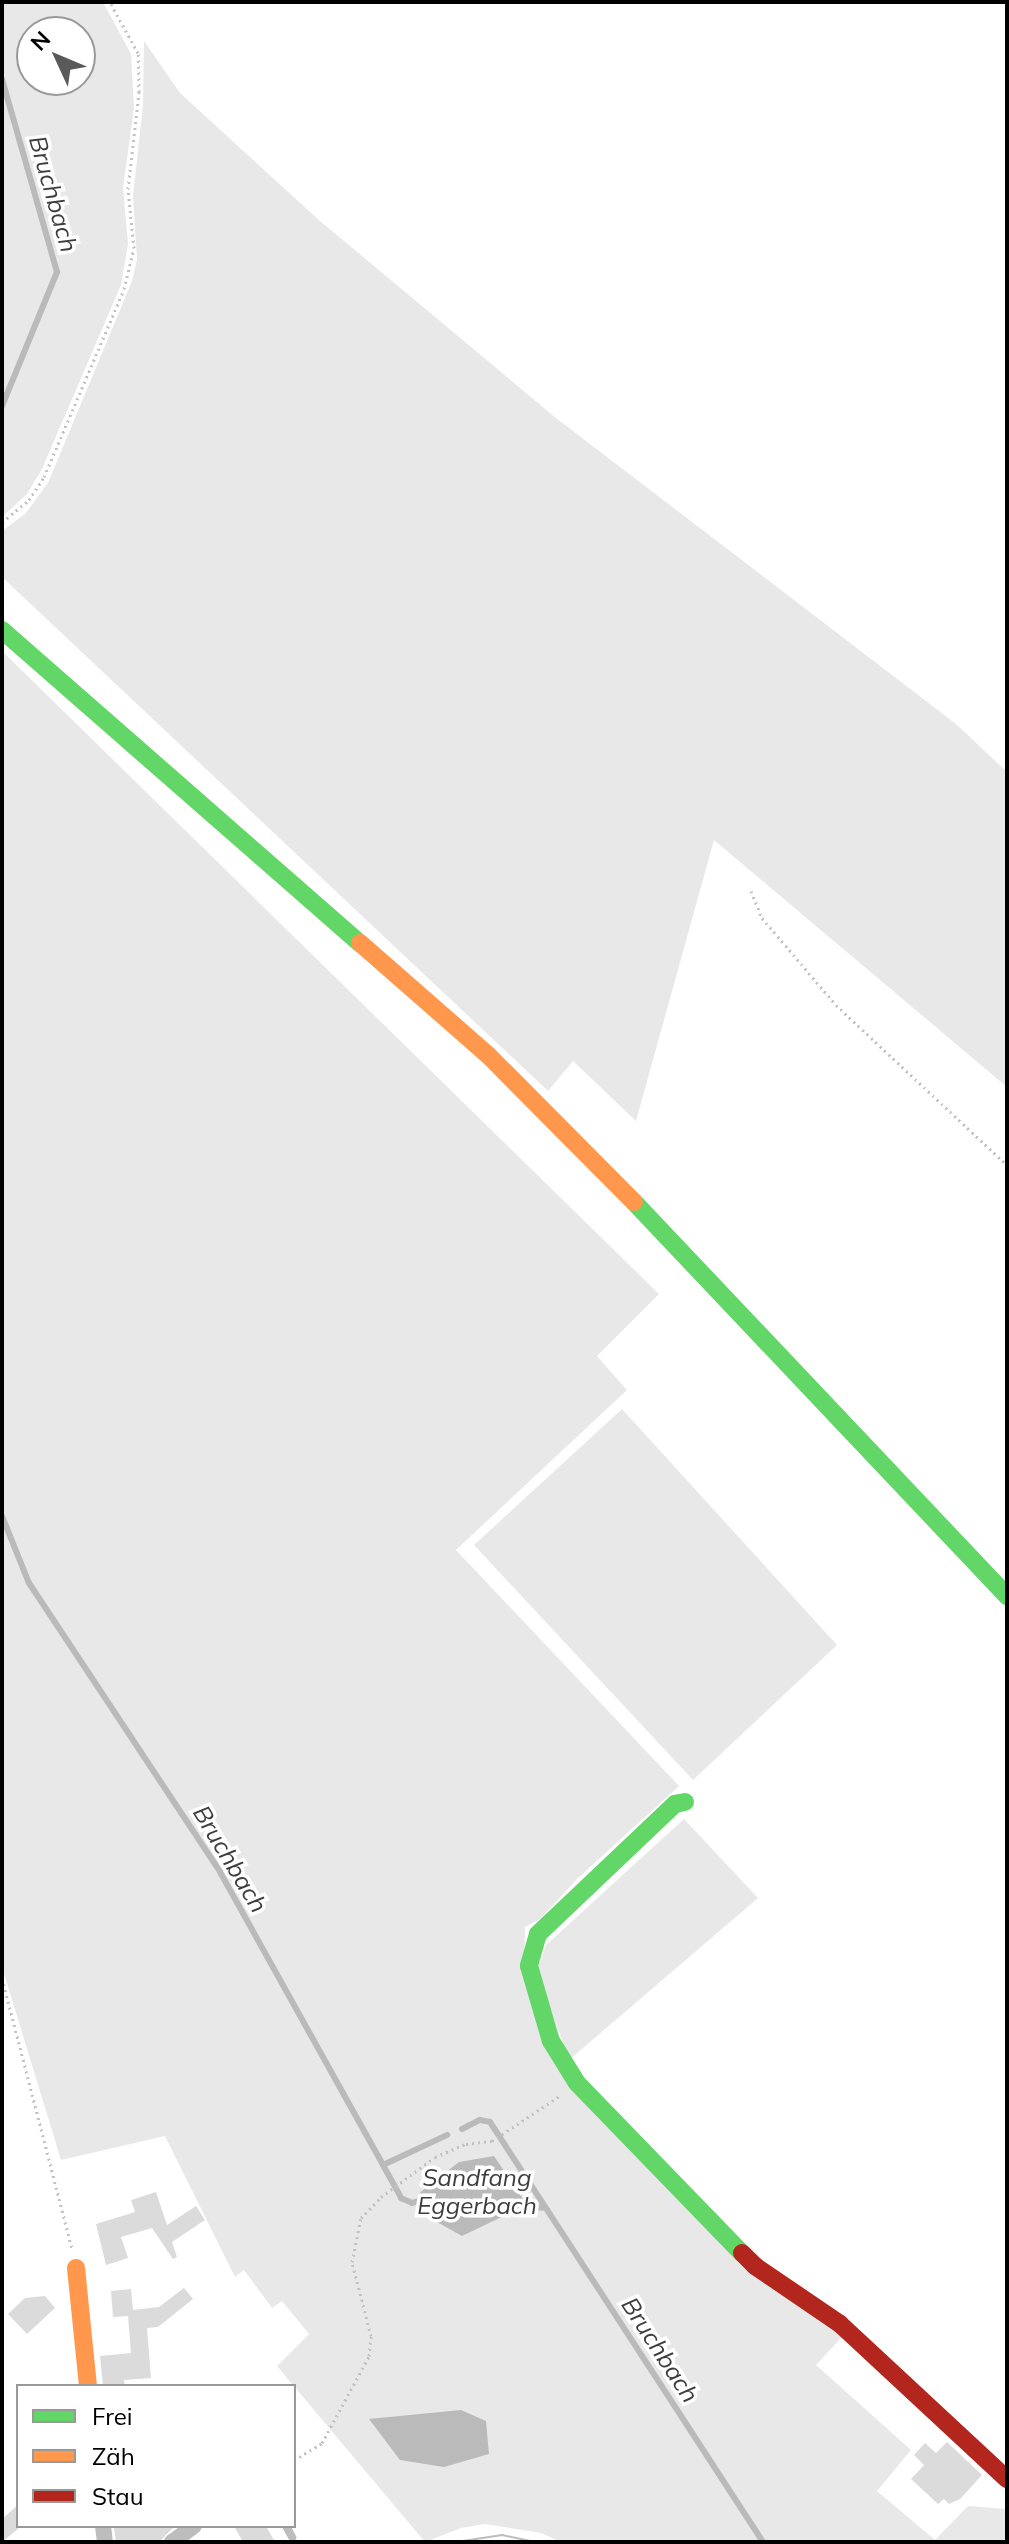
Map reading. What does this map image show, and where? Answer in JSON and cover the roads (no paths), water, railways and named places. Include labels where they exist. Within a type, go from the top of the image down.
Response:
[{"type":"main road","points":[[2,630],[488,1055],[605,1172],[1007,1596]]},
{"type":"main road","points":[[685,1802],[675,1804],[538,1934],[532,1946],[529,1966],[543,2023],[577,2083],[755,2266],[840,2324],[1007,2479]]},
{"type":"main road","points":[[76,2268],[88,2384]]},
{"type":"street","points":[[172,2542],[191,2528]]},
{"type":"lane","points":[[287,2528],[292,2537]]},
{"type":"water","name":"Sandfang Eggerbach","points":[[494,2156],[527,2205],[462,2236],[437,2222],[418,2194],[459,2162]]},
{"type":"water","points":[[461,2410],[486,2421],[489,2454],[444,2467],[400,2460],[369,2419]]},
{"type":"waterway","name":"Bruchbach","points":[[2,79],[57,272],[2,406]]},
{"type":"waterway","name":"Bruchbach","points":[[2,1516],[29,1583],[220,1872],[383,2165],[447,2135]]},
{"type":"waterway","name":"Bruchbach","points":[[462,2129],[480,2120],[490,2122],[763,2542]]},
{"type":"waterway","points":[[383,2165],[401,2198],[412,2203],[425,2199]]},
{"type":"waterway","points":[[520,2205],[543,2208]]},
{"type":"tram line","points":[[456,2542],[502,2535],[536,2542]]}]
